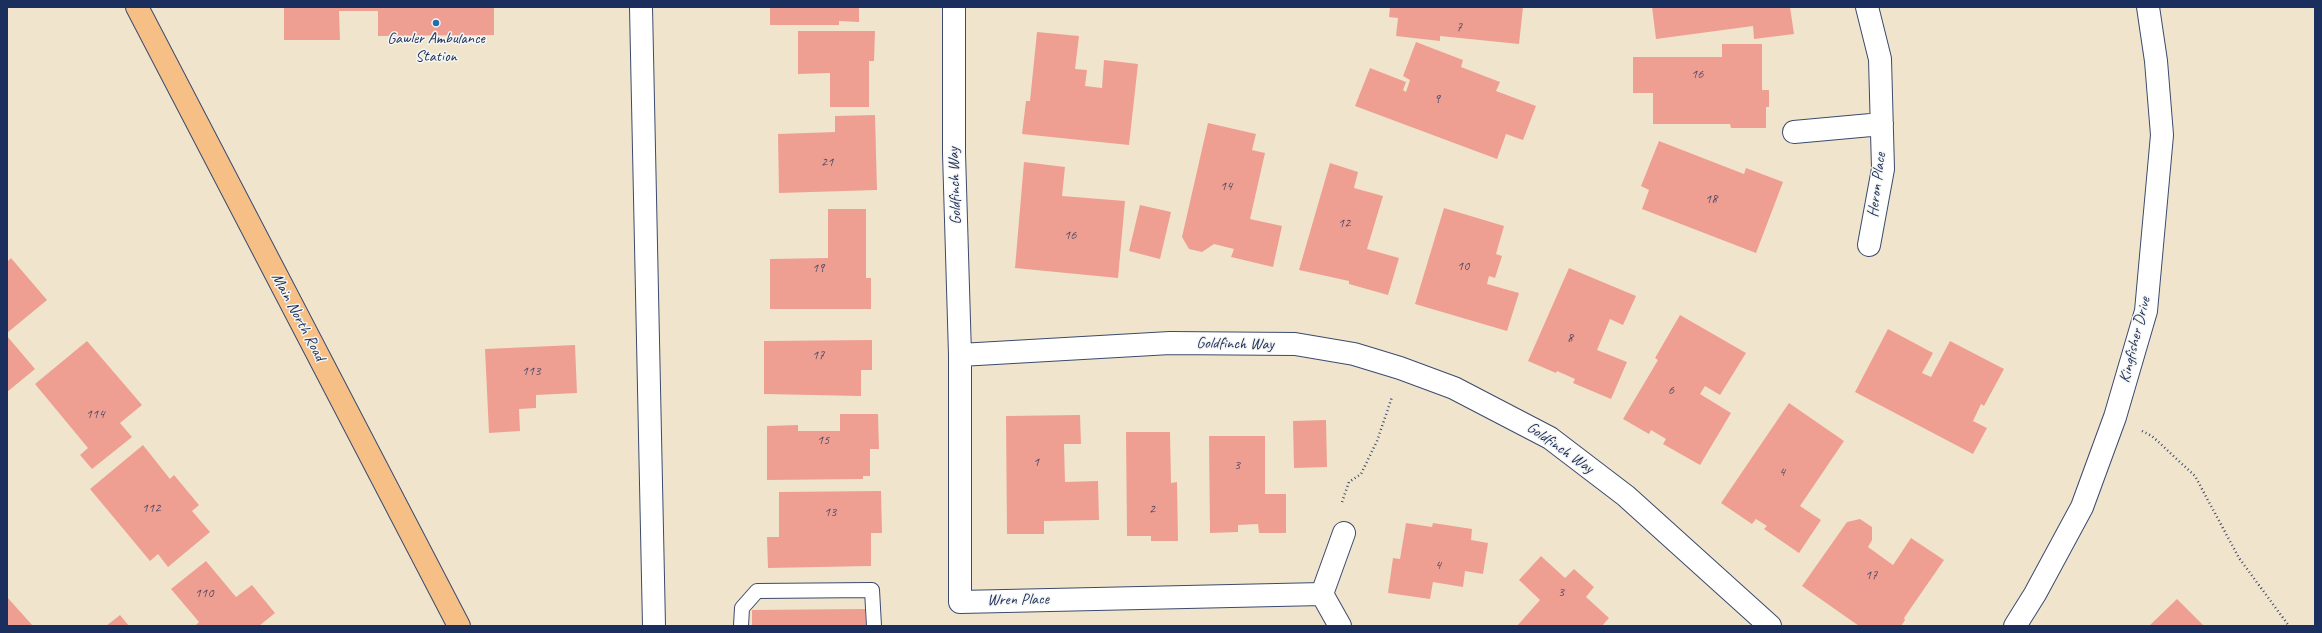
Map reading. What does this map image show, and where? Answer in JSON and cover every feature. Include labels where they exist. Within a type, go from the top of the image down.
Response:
[{"type":"main road","name":"Main North Road","points":[[137,7],[459,626]]},
{"type":"street","points":[[641,7],[654,626]]},
{"type":"street","name":"Goldfinch Way","points":[[954,7],[954,153],[960,355],[1170,343],[1295,344],[1354,354],[1400,368],[1454,388],[1550,438],[1626,496],[1770,626]]},
{"type":"street","name":"Heron Place","points":[[1867,7],[1880,59],[1883,169],[1869,245]]},
{"type":"street","name":"Kingfisher Drive","points":[[2015,626],[2035,594],[2082,507],[2115,417],[2146,311],[2162,136],[2156,60],[2148,7]]},
{"type":"street","points":[[1794,132],[1882,124]]},
{"type":"street","name":"Wren Place","points":[[960,355],[960,602],[1322,594]]},
{"type":"street","points":[[1340,626],[1322,594],[1344,533]]},
{"type":"lane","points":[[741,626],[742,608],[757,590],[872,590],[874,626]]},
{"type":"path","points":[[1344,533],[1339,512],[1349,482],[1361,474],[1377,441],[1392,394]]},
{"type":"path","points":[[2115,417],[2152,436],[2195,476],[2239,558],[2289,626]]},
{"type":"building","name":"Gawler Ambulance Station","points":[[284,7],[494,7],[494,35],[378,36],[378,11],[339,11],[340,40],[284,40]]},
{"type":"building","points":[[770,7],[859,7],[859,22],[839,21],[839,25],[770,25]]},
{"type":"building","points":[[1390,7],[1523,7],[1519,44],[1440,36],[1440,41],[1396,36],[1398,18],[1389,17]]},
{"type":"building","points":[[1652,7],[1790,7],[1794,34],[1754,39],[1753,26],[1656,39]]},
{"type":"building","points":[[798,31],[875,31],[874,61],[869,61],[869,107],[830,107],[830,73],[798,74]]},
{"type":"building","points":[[1037,32],[1079,36],[1075,69],[1087,70],[1085,86],[1102,88],[1104,60],[1138,64],[1129,145],[1022,134],[1026,101],[1030,101]]},
{"type":"building","points":[[1416,42],[1463,60],[1461,67],[1500,82],[1496,91],[1536,106],[1523,140],[1506,134],[1497,159],[1355,106],[1370,68],[1406,82],[1403,90],[1406,92],[1410,80],[1403,76]]},
{"type":"building","points":[[1722,44],[1762,44],[1762,90],[1769,90],[1769,107],[1766,107],[1766,128],[1731,128],[1730,124],[1653,124],[1653,93],[1633,93],[1633,57],[1722,57]]},
{"type":"building","points":[[875,115],[877,190],[779,193],[778,134],[835,132],[835,116]]},
{"type":"building","points":[[1208,123],[1256,134],[1252,150],[1265,153],[1250,219],[1282,226],[1273,267],[1231,257],[1234,249],[1214,244],[1202,252],[1189,249],[1182,237]]},
{"type":"building","points":[[1659,141],[1744,174],[1746,168],[1783,182],[1756,253],[1642,209],[1649,190],[1641,186]]},
{"type":"building","points":[[1024,162],[1065,167],[1062,196],[1125,201],[1118,278],[1015,268]]},
{"type":"building","points":[[1330,163],[1358,172],[1354,188],[1383,196],[1367,249],[1399,258],[1388,295],[1349,284],[1349,281],[1299,270]]},
{"type":"building","points":[[1140,205],[1171,212],[1160,259],[1129,251]]},
{"type":"building","points":[[1444,208],[1504,226],[1496,254],[1502,256],[1495,278],[1489,276],[1487,284],[1519,293],[1507,331],[1415,304]]},
{"type":"building","points":[[828,209],[866,209],[866,278],[871,278],[871,309],[770,309],[770,259],[828,258]]},
{"type":"building","points":[[11,258],[47,300],[7,333],[7,262]]},
{"type":"building","points":[[1569,268],[1636,296],[1623,325],[1610,319],[1597,350],[1627,362],[1611,399],[1573,383],[1575,379],[1528,361]]},
{"type":"building","points":[[1680,315],[1746,353],[1720,395],[1705,386],[1700,394],[1731,413],[1700,465],[1663,444],[1666,439],[1651,430],[1649,434],[1623,419],[1658,360],[1655,358]]},
{"type":"building","points":[[1888,329],[1933,353],[1922,373],[1931,377],[1950,341],[2004,369],[1984,406],[1981,404],[1973,421],[1987,428],[1973,454],[1855,392]]},
{"type":"building","points":[[7,336],[35,369],[7,392]]},
{"type":"building","points":[[872,340],[872,370],[861,370],[861,396],[764,394],[764,341]]},
{"type":"building","points":[[87,341],[142,405],[120,423],[132,437],[92,469],[80,455],[88,448],[35,384]]},
{"type":"building","points":[[575,345],[577,393],[536,395],[536,408],[519,409],[520,431],[489,433],[485,349]]},
{"type":"building","points":[[1789,403],[1844,441],[1800,506],[1821,520],[1799,553],[1764,529],[1767,526],[1756,519],[1752,524],[1721,503]]},
{"type":"building","points":[[840,414],[878,414],[879,449],[870,449],[870,476],[863,476],[863,479],[767,480],[767,426],[798,425],[798,431],[840,431]]},
{"type":"building","points":[[1080,415],[1081,444],[1064,444],[1065,482],[1098,481],[1099,520],[1044,521],[1044,534],[1007,534],[1006,416]]},
{"type":"building","points":[[1326,420],[1327,467],[1294,468],[1293,421]]},
{"type":"building","points":[[1126,432],[1170,432],[1171,483],[1177,482],[1178,541],[1151,541],[1151,536],[1127,536]]},
{"type":"building","points":[[1209,436],[1265,436],[1265,494],[1286,494],[1286,533],[1259,533],[1258,524],[1238,525],[1238,532],[1210,533]]},
{"type":"building","points":[[143,445],[170,479],[174,475],[199,505],[192,511],[210,532],[168,567],[158,554],[150,561],[90,489]]},
{"type":"building","points":[[881,491],[882,533],[871,533],[871,566],[768,568],[767,537],[779,537],[779,492]]},
{"type":"building","points":[[1860,519],[1872,527],[1872,540],[1868,547],[1893,565],[1911,538],[1944,560],[1904,618],[1905,620],[1901,626],[1859,626],[1802,586],[1847,522]]},
{"type":"building","points":[[1406,523],[1432,527],[1433,523],[1472,529],[1471,540],[1488,543],[1483,574],[1465,571],[1463,587],[1433,582],[1430,599],[1388,593],[1393,558],[1400,559]]},
{"type":"building","points":[[1541,556],[1565,578],[1574,569],[1594,587],[1586,597],[1609,618],[1602,626],[1517,626],[1540,600],[1519,580]]},
{"type":"building","points":[[206,561],[236,597],[252,585],[275,613],[259,626],[195,626],[199,622],[171,589]]},
{"type":"building","points":[[7,597],[33,626],[7,626]]},
{"type":"building","points":[[2177,599],[2204,626],[2149,626]]},
{"type":"building","points":[[865,609],[866,626],[752,626],[752,610]]},
{"type":"building","points":[[120,615],[129,626],[106,626]]},
{"type":"place","name":"Gawler Ambulance Station","points":[[436,23]]}]
